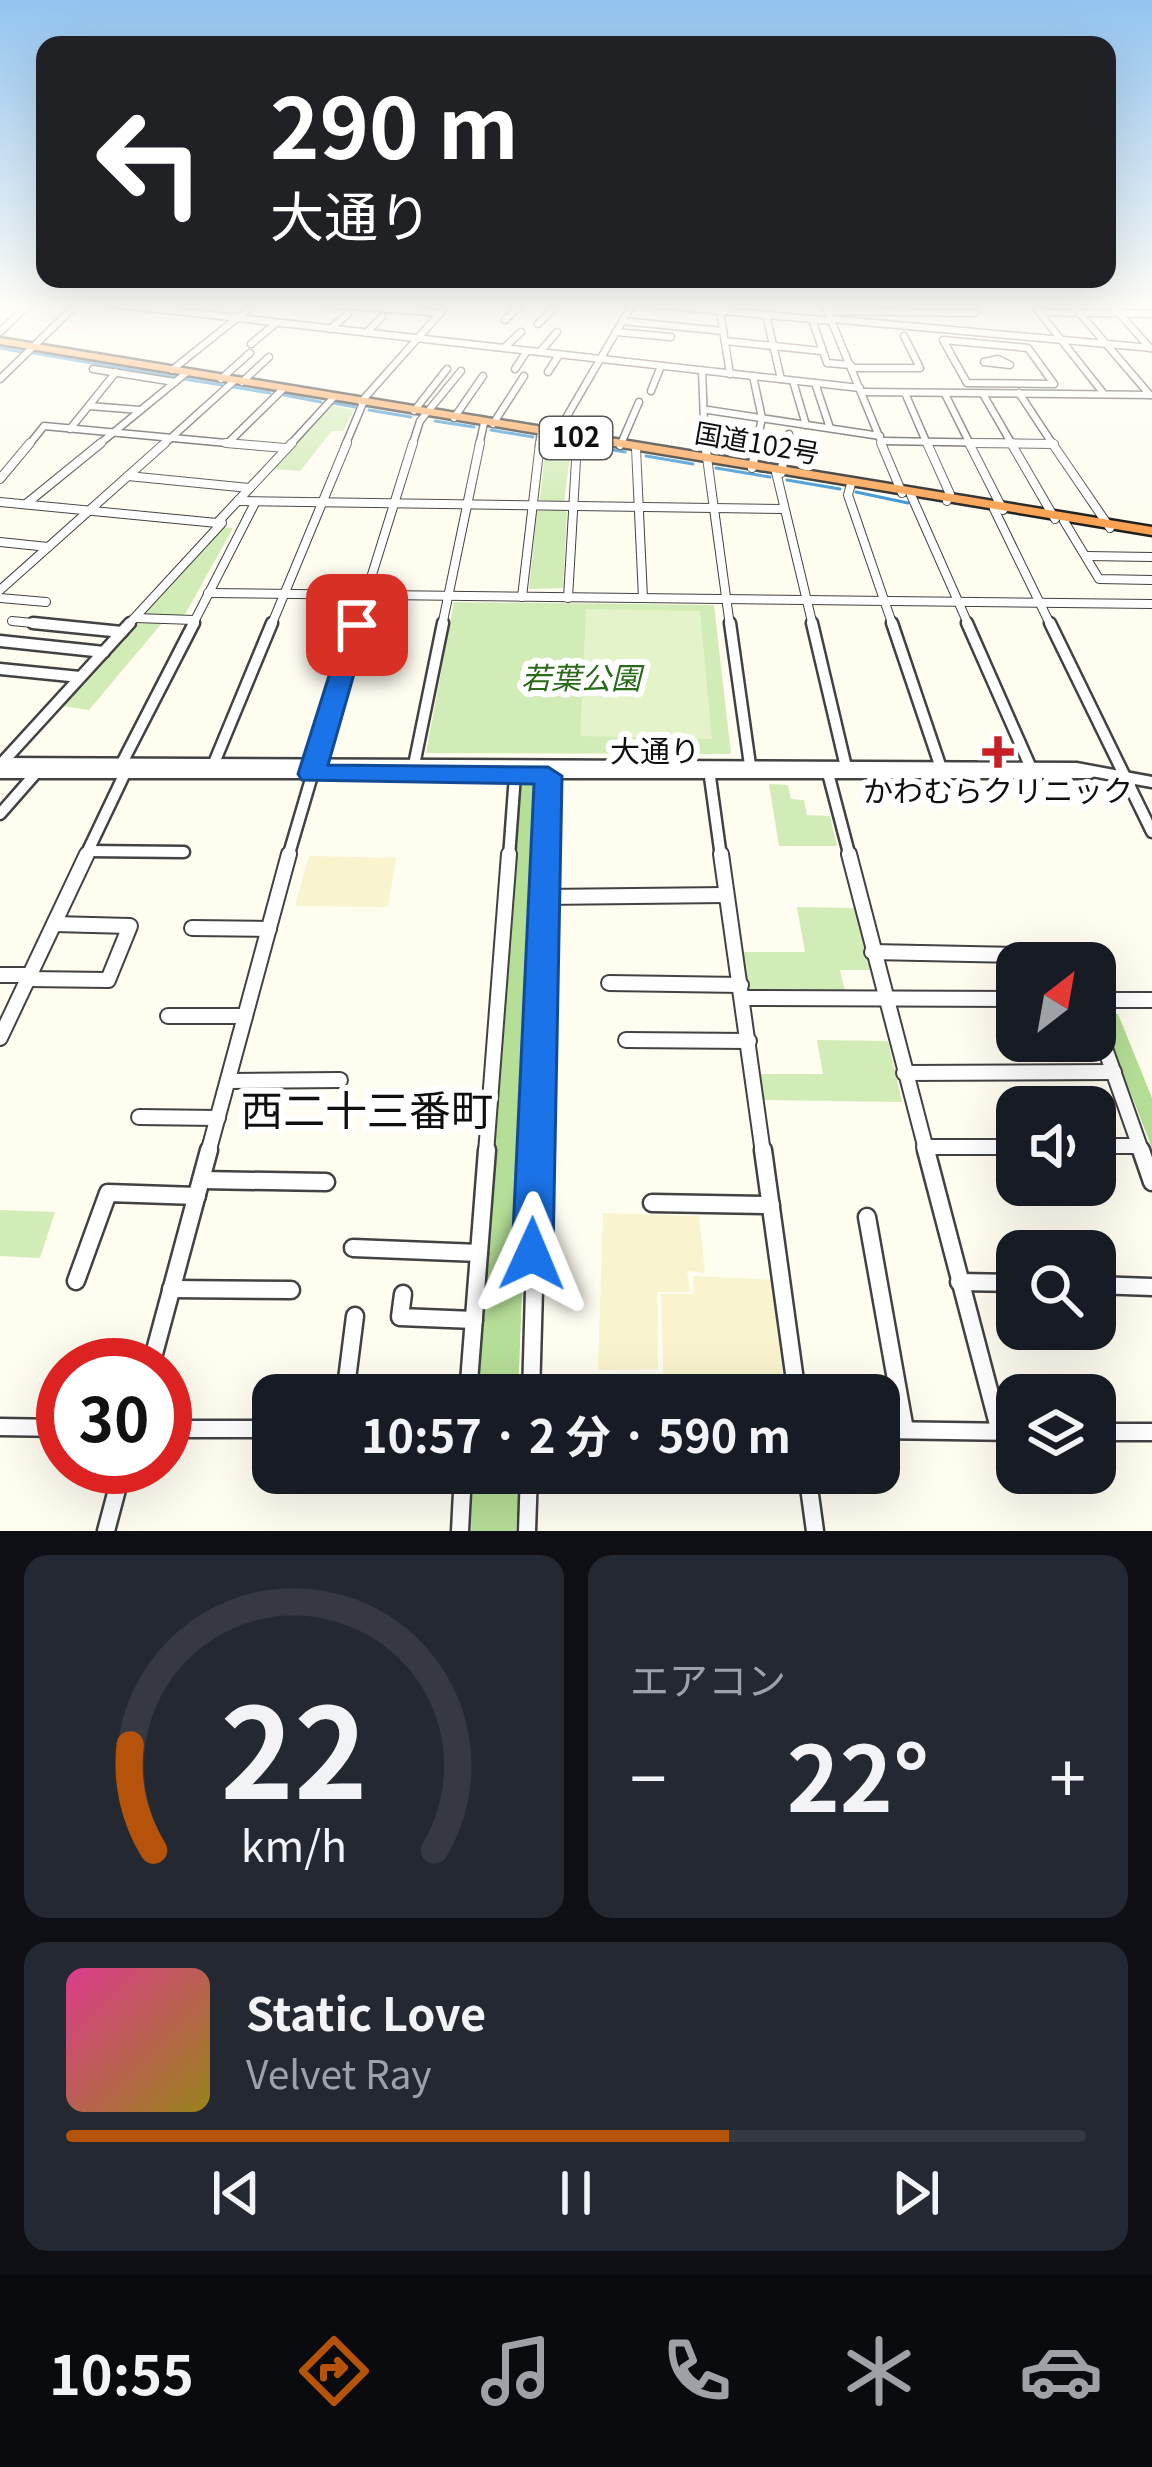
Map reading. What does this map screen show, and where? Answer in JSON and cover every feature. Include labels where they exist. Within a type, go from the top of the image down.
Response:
[{"type":"highway","name":"国道102号","points":[[178,375],[232,380],[1060,520],[1152,531]]},
{"type":"street","points":[[70,429],[114,374]]},
{"type":"street","points":[[167,374],[178,375]]},
{"type":"street","points":[[232,380],[235,374]]},
{"type":"street","points":[[0,594],[241,374]]},
{"type":"street","points":[[214,763],[362,402],[387,374]]},
{"type":"street","points":[[414,411],[444,374]]},
{"type":"street","points":[[158,1338],[313,769],[420,421],[458,374]]},
{"type":"street","points":[[556,435],[591,374]]},
{"type":"street","points":[[651,391],[658,374]]},
{"type":"street","points":[[703,374],[708,410],[706,460],[751,771]]},
{"type":"street","points":[[735,374],[905,393],[1151,395]]},
{"type":"street","points":[[780,374],[781,380]]},
{"type":"street","points":[[855,374],[1031,768]]},
{"type":"street","points":[[962,374],[967,383],[1054,384],[1047,374]]},
{"type":"street","points":[[1005,374],[1110,528]]},
{"type":"street","points":[[1088,374],[1104,394]]},
{"type":"street","points":[[26,504],[178,375]]},
{"type":"street","points":[[454,418],[484,376]]},
{"type":"street","points":[[414,765],[488,424],[524,376]]},
{"type":"street","points":[[752,468],[762,418],[753,376]]},
{"type":"street","points":[[793,381],[806,425]]},
{"type":"street","points":[[815,383],[830,428]]},
{"type":"street","points":[[228,443],[283,389]]},
{"type":"street","points":[[905,393],[950,494],[947,501]]},
{"type":"street","points":[[945,394],[1038,603],[1152,832]]},
{"type":"street","points":[[983,394],[1099,579],[1152,580]]},
{"type":"street","points":[[0,766],[333,398]]},
{"type":"street","points":[[620,446],[639,402]]},
{"type":"street","points":[[89,406],[140,410]]},
{"type":"street","points":[[708,410],[882,438],[1054,444]]},
{"type":"street","points":[[0,479],[44,426],[285,448]]},
{"type":"street","points":[[523,597],[541,432]]},
{"type":"street","points":[[789,434],[778,472],[784,508],[846,767]]},
{"type":"street","points":[[568,598],[577,438]]},
{"type":"street","points":[[636,448],[643,598]]},
{"type":"street","points":[[128,476],[249,488]]},
{"type":"street","points":[[851,484],[848,495],[941,768]]},
{"type":"street","points":[[238,501],[784,508]]},
{"type":"street","points":[[0,502],[243,525]]},
{"type":"street","points":[[0,1038],[123,768],[256,502]]},
{"type":"street","points":[[0,542],[48,547]]},
{"type":"street","points":[[1086,556],[1152,556]]},
{"type":"street","points":[[0,576],[14,578]]},
{"type":"street","points":[[208,593],[1152,604]]},
{"type":"street","points":[[0,594],[46,602]]},
{"type":"street","points":[[135,618],[194,620]]},
{"type":"street","points":[[12,621],[122,632]]},
{"type":"street","points":[[0,640],[104,652]]},
{"type":"street","points":[[0,669],[80,677]]},
{"type":"street","name":"大通り","points":[[0,766],[36,773],[214,763],[313,769],[414,765],[751,771],[829,777],[1093,772]]},
{"type":"street","name":"大通り","points":[[0,766],[710,777],[846,767],[1031,768],[1152,782]]},
{"type":"street","points":[[0,814],[36,773]]},
{"type":"street","points":[[470,1374],[515,775]]},
{"type":"street","points":[[532,1374],[548,776]]},
{"type":"street","points":[[710,777],[793,1374]]},
{"type":"street","points":[[829,777],[959,1282],[996,1393]]},
{"type":"street","points":[[88,851],[184,852]]},
{"type":"street","points":[[543,897],[726,895]]},
{"type":"street","points":[[0,975],[108,980],[130,926],[54,925]]},
{"type":"street","points":[[192,928],[269,929]]},
{"type":"street","points":[[872,952],[996,954]]},
{"type":"street","points":[[609,983],[885,998],[996,999]]},
{"type":"street","points":[[1116,1000],[1152,1000]]},
{"type":"street","points":[[168,1016],[244,1016]]},
{"type":"street","points":[[626,1040],[748,1041]]},
{"type":"street","points":[[1110,1062],[1152,1182]]},
{"type":"street","points":[[904,1073],[1114,1072]]},
{"type":"street","points":[[228,1082],[340,1080]]},
{"type":"street","points":[[139,1117],[218,1118]]},
{"type":"street","points":[[1116,1146],[1138,1146]]},
{"type":"street","points":[[924,1148],[996,1147]]},
{"type":"street","points":[[76,1281],[108,1193],[326,1182]]},
{"type":"street","points":[[652,1203],[771,1205]]},
{"type":"street","points":[[867,1217],[904,1430]]},
{"type":"street","points":[[352,1248],[479,1253]]},
{"type":"street","points":[[959,1282],[996,1283]]},
{"type":"street","points":[[1116,1286],[1152,1287]]},
{"type":"street","points":[[171,1289],[291,1290]]},
{"type":"street","points":[[403,1294],[400,1317],[474,1320]]},
{"type":"street","points":[[348,1374],[355,1316]]},
{"type":"street","points":[[0,1427],[36,1428]]},
{"type":"street","points":[[192,1429],[252,1429]]},
{"type":"street","points":[[900,1430],[996,1432]]},
{"type":"street","points":[[1116,1432],[1152,1432]]},
{"type":"street","points":[[106,1531],[116,1494]]},
{"type":"street","points":[[460,1531],[462,1494]]},
{"type":"street","points":[[527,1531],[528,1494]]},
{"type":"street","points":[[810,1494],[815,1531]]},
{"type":"shaded area","points":[[309,856],[396,858],[388,907],[295,906]]},
{"type":"shaded area","points":[[603,1213],[699,1216],[705,1273],[687,1271],[690,1292],[657,1292],[658,1369],[598,1370]]},
{"type":"shaded area","points":[[693,1276],[772,1280],[783,1374],[663,1374],[661,1294],[694,1294]]},
{"type":"green space","points":[[331,405],[354,410],[343,431],[332,431],[300,471],[273,469]]},
{"type":"green space","points":[[546,439],[572,442],[564,502],[540,500]]},
{"type":"green space","points":[[567,510],[563,588],[529,589],[537,511]]},
{"type":"green space","points":[[221,527],[233,528],[184,616],[148,616],[146,612]]},
{"type":"green space","name":"若葉公園","points":[[454,602],[714,605],[731,754],[426,753]]},
{"type":"green space","points":[[586,609],[700,611],[712,739],[580,736]]},
{"type":"green space","points":[[139,623],[162,623],[89,710],[62,706]]},
{"type":"green space","points":[[520,782],[542,782],[519,1374],[478,1374]]},
{"type":"green space","points":[[769,784],[788,785],[791,799],[804,800],[807,815],[830,816],[837,846],[779,846]]},
{"type":"green space","points":[[797,907],[855,908],[870,970],[840,970],[846,995],[748,995],[742,952],[805,952]]},
{"type":"green space","points":[[1116,1014],[1152,1098],[1152,1148],[1116,1055]]},
{"type":"green space","points":[[817,1040],[888,1041],[902,1102],[764,1100],[760,1074],[823,1074]]},
{"type":"green space","points":[[0,1210],[55,1212],[40,1258],[0,1256]]},
{"type":"green space","points":[[472,1494],[519,1494],[516,1531],[471,1531]]},
{"type":"waterway","points":[[159,374],[174,377]]},
{"type":"waterway","points":[[184,379],[222,385]]},
{"type":"waterway","points":[[233,387],[270,393]]},
{"type":"waterway","points":[[284,395],[321,402]]},
{"type":"waterway","points":[[333,403],[355,407]]},
{"type":"waterway","points":[[369,410],[411,417]]},
{"type":"waterway","points":[[435,421],[474,427]]},
{"type":"waterway","points":[[491,430],[533,437]]},
{"type":"waterway","points":[[548,440],[566,442]]},
{"type":"waterway","points":[[583,445],[625,452]]},
{"type":"waterway","points":[[646,456],[693,464]]},
{"type":"waterway","points":[[716,468],[770,477]]},
{"type":"waterway","points":[[787,480],[840,489]]},
{"type":"waterway","points":[[856,492],[908,503]]},
{"type":"place","name":"かわむらクリニック","points":[[998,752]]},
{"type":"district","name":"西二十三番町","points":[[367,1111]]},
{"type":"route","points":[[357,625],[311,774],[548,776],[532,1254]]}]
